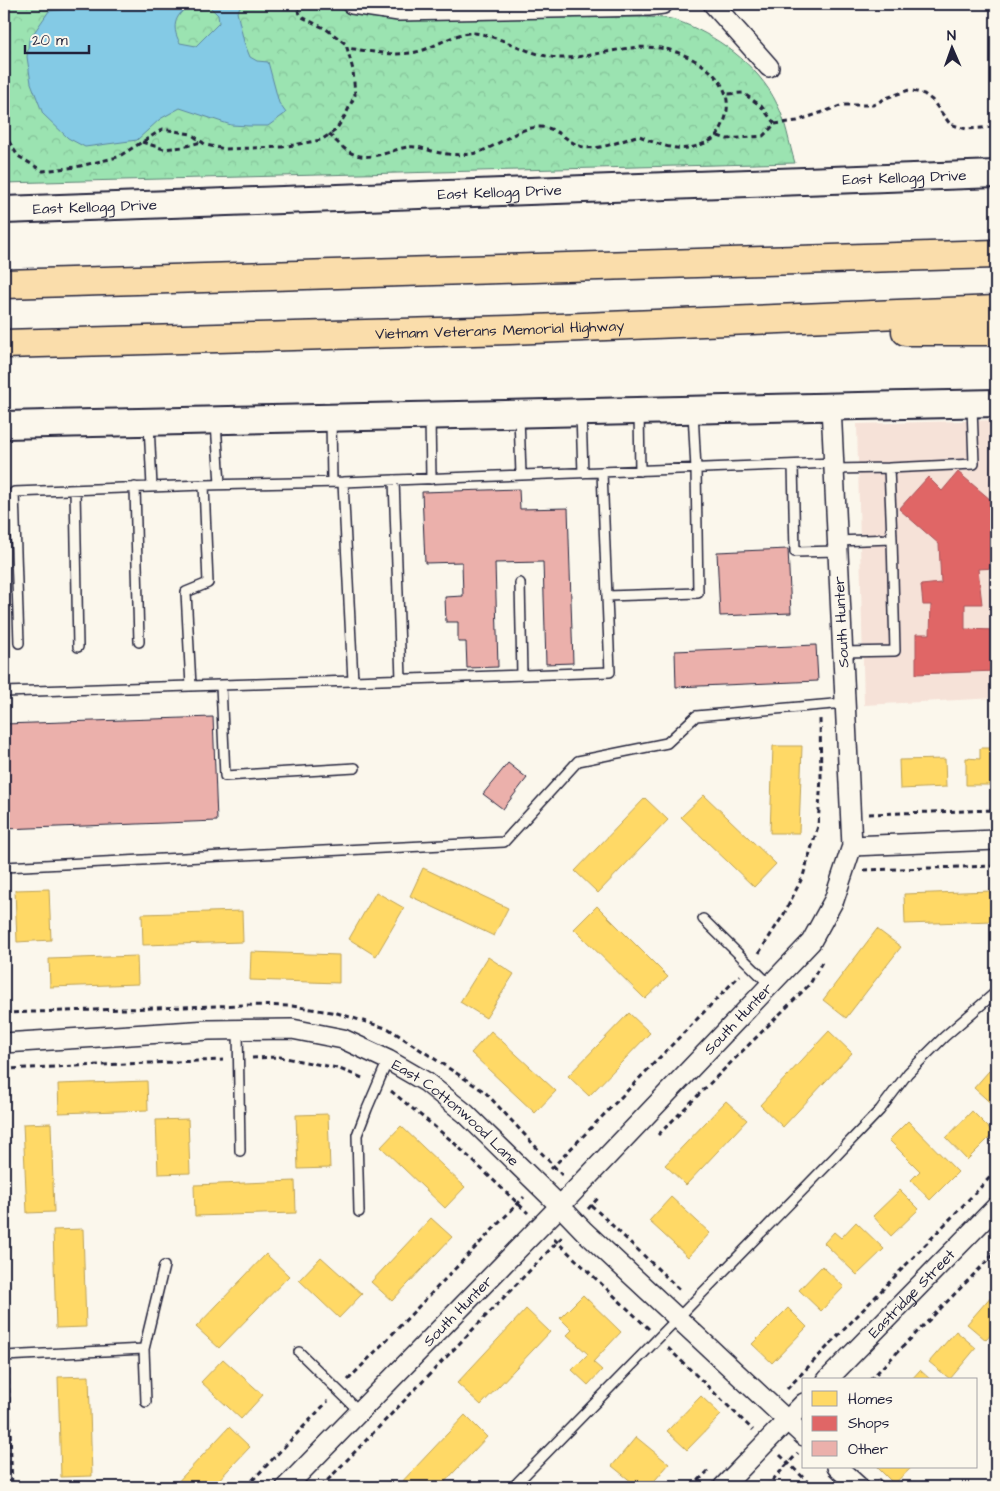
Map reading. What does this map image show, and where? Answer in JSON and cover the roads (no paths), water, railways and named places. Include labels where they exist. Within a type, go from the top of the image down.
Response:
[{"type":"highway","points":[[4,284],[932,257],[996,253]]},
{"type":"highway","name":"Vietnam Veterans Memorial Highway","points":[[4,344],[510,330],[996,310]]},
{"type":"highway","points":[[510,330],[996,331]]},
{"type":"main road","name":"East Kellogg Drive","points":[[4,210],[996,174]]},
{"type":"main road","points":[[4,222],[31,210]]},
{"type":"main road","points":[[4,425],[984,403]]},
{"type":"main road","points":[[4,405],[46,424]]},
{"type":"street","points":[[352,4],[399,11],[648,6],[663,4]]},
{"type":"street","points":[[713,4],[769,67]]},
{"type":"street","name":"South Hunter","points":[[286,1487],[541,1226],[770,985],[810,942],[834,900],[852,846],[831,406]]},
{"type":"street","points":[[852,846],[996,840]]},
{"type":"street","name":"East Cottonwood Lane","points":[[4,1043],[209,1030],[292,1029],[343,1039],[388,1060],[426,1082],[466,1114],[584,1231],[802,1434]]},
{"type":"street","name":"Eastridge Street","points":[[829,1378],[996,1207]]},
{"type":"street","points":[[724,1487],[802,1405]]},
{"type":"street","points":[[838,1468],[859,1487]]},
{"type":"lane","points":[[19,643],[14,492],[793,465],[890,468],[974,464],[984,403]]},
{"type":"lane","points":[[607,596],[698,593],[693,409]]},
{"type":"lane","points":[[639,410],[640,471]]},
{"type":"lane","points":[[581,412],[583,473]]},
{"type":"lane","points":[[519,413],[521,475]]},
{"type":"lane","points":[[430,415],[431,479]]},
{"type":"lane","points":[[330,417],[332,482]]},
{"type":"lane","points":[[215,420],[220,484]]},
{"type":"lane","points":[[149,421],[152,486]]},
{"type":"lane","points":[[793,465],[795,552],[892,539]]},
{"type":"lane","points":[[843,652],[895,651],[890,468]]},
{"type":"lane","points":[[4,692],[610,672],[602,472]]},
{"type":"lane","points":[[394,480],[401,679]]},
{"type":"lane","points":[[344,482],[353,681]]},
{"type":"lane","points":[[191,686],[186,592],[208,583],[204,485]]},
{"type":"lane","points":[[134,487],[139,642]]},
{"type":"lane","points":[[76,490],[78,647]]},
{"type":"lane","points":[[520,583],[522,675]]},
{"type":"lane","points":[[221,685],[225,776],[356,768]]},
{"type":"lane","points":[[4,867],[504,842],[578,761],[667,743],[696,716],[845,704]]},
{"type":"lane","points":[[703,919],[770,985]]},
{"type":"lane","points":[[513,1487],[880,1110],[908,1073],[944,1037],[996,992]]},
{"type":"lane","points":[[238,1030],[240,1151]]},
{"type":"lane","points":[[358,1212],[357,1135],[388,1060]]},
{"type":"lane","points":[[146,1402],[144,1349],[164,1266]]},
{"type":"lane","points":[[6,1356],[144,1349]]},
{"type":"lane","points":[[299,1352],[360,1412]]},
{"type":"water","points":[[119,4],[192,4],[176,20],[175,31],[180,43],[196,46],[219,23],[218,15],[207,4],[242,4],[237,12],[244,42],[250,57],[257,61],[268,62],[279,103],[286,113],[268,126],[249,126],[231,125],[180,108],[160,119],[137,140],[85,147],[68,138],[43,114],[31,83],[27,57],[29,40],[49,11]]}]
